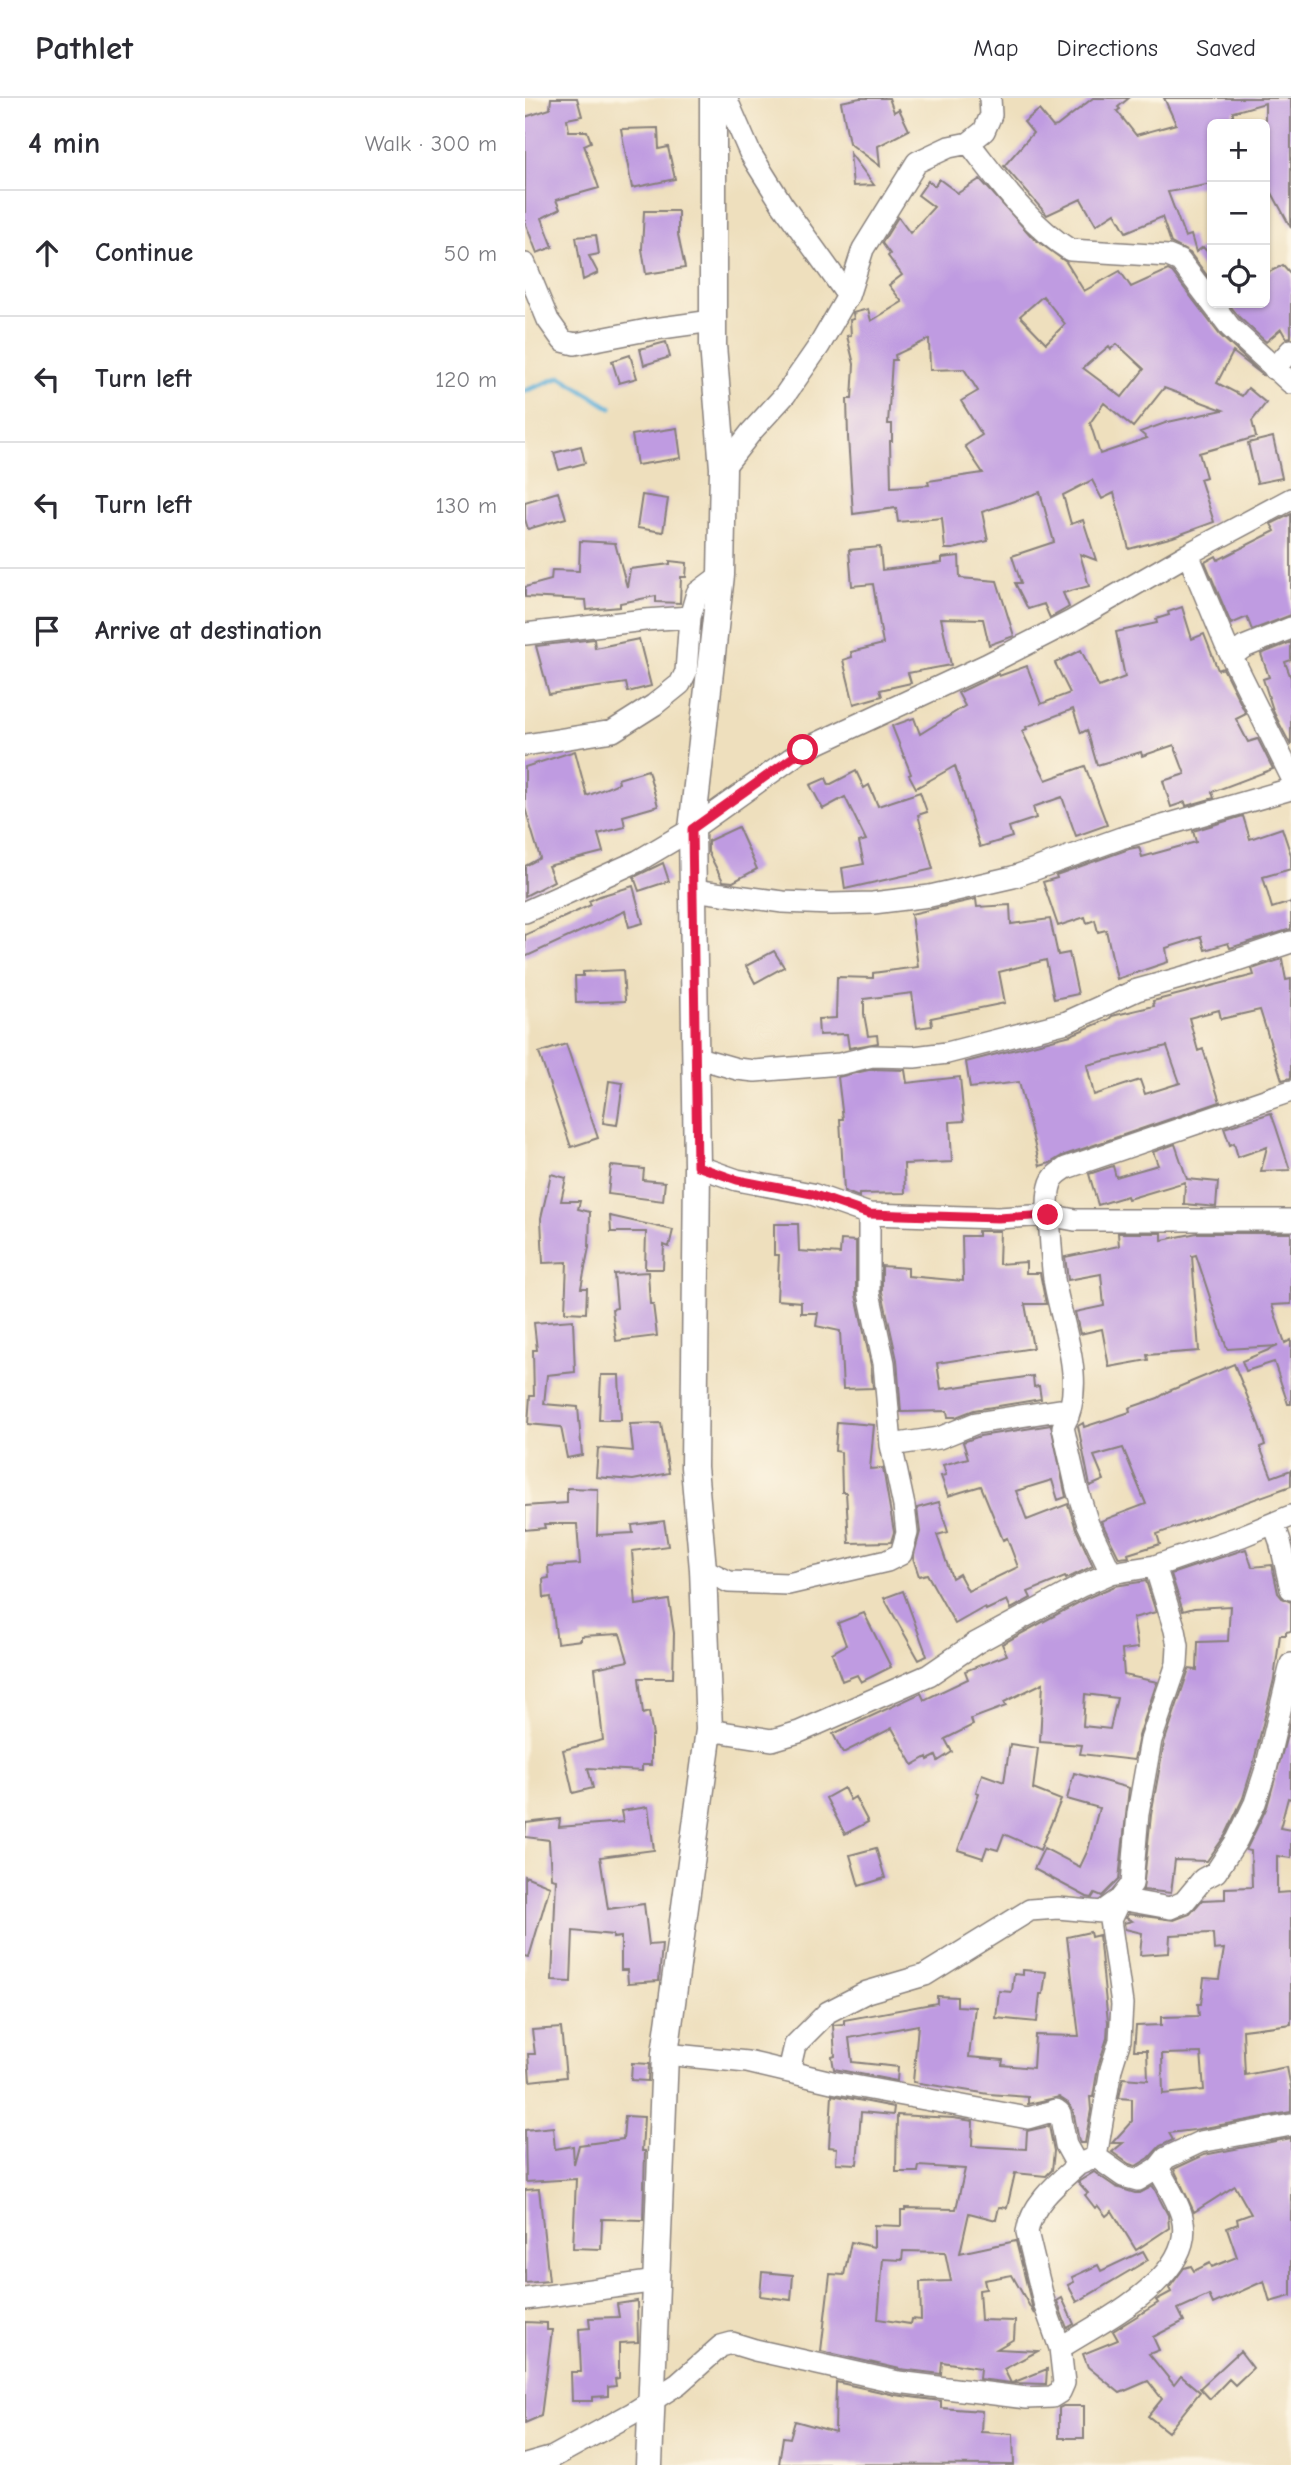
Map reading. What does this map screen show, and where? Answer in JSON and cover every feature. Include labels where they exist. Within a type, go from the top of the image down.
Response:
[{"type":"street","points":[[649,2465],[665,2054],[709,1730],[703,1569],[694,1467],[697,1166],[692,829],[721,575],[723,468],[712,321],[713,98]]},
{"type":"street","points":[[726,98],[750,153],[775,194],[848,296]]},
{"type":"street","points":[[723,468],[785,395],[819,346],[848,296],[863,249],[917,162],[949,147],[969,142],[984,131],[991,115],[990,98]]},
{"type":"street","points":[[969,142],[1007,190],[1058,243],[1070,250],[1168,256],[1180,261],[1230,327],[1283,376],[1291,350]]},
{"type":"street","points":[[525,264],[548,320],[563,341],[575,344],[712,321]]},
{"type":"street","points":[[525,912],[638,861],[692,829],[803,750],[1023,646],[1291,499]]},
{"type":"street","points":[[1188,554],[1232,656],[1291,776]]},
{"type":"street","points":[[525,745],[613,731],[654,705],[680,684],[686,672],[689,617],[697,593],[721,575]]},
{"type":"street","points":[[525,634],[689,617]]},
{"type":"street","points":[[1232,656],[1252,643],[1291,628]]},
{"type":"street","points":[[693,890],[783,902],[831,904],[873,903],[930,896],[1013,877],[1121,838],[1291,789]]},
{"type":"street","points":[[695,1057],[737,1069],[755,1071],[840,1064],[872,1056],[914,1057],[947,1053],[1067,1022],[1137,990],[1291,942]]},
{"type":"street","points":[[1111,1573],[1088,1524],[1063,1426],[1069,1417],[1072,1371],[1054,1279],[1048,1215],[1051,1184],[1056,1174],[1066,1168],[1291,1091]]},
{"type":"street","points":[[697,1166],[737,1180],[812,1194],[869,1214],[985,1218],[1048,1215],[1075,1220],[1291,1220]]},
{"type":"street","points":[[703,1569],[729,1582],[788,1584],[897,1558],[904,1550],[907,1533],[904,1506],[891,1445],[884,1363],[869,1293],[869,1214]]},
{"type":"street","points":[[891,1445],[939,1438],[976,1423],[1059,1410],[1069,1417]]},
{"type":"street","points":[[709,1730],[772,1740],[799,1732],[929,1675],[976,1643],[1033,1611],[1111,1573],[1156,1566],[1282,1520],[1280,1541],[1291,1589]]},
{"type":"street","points":[[525,2465],[553,2457],[579,2444],[678,2384],[721,2346],[732,2343],[898,2382],[1027,2399],[1052,2397],[1060,2392],[1064,2383],[1060,2348],[1045,2306],[1027,2232],[1035,2209],[1088,2160],[1120,2040],[1122,2004],[1110,1920],[1120,1899],[1132,1884],[1138,1813],[1151,1740],[1177,1664],[1175,1630],[1156,1566]]},
{"type":"street","points":[[789,2071],[795,2045],[828,2012],[867,1992],[925,1975],[1030,1910],[1058,1908],[1102,1912],[1120,1899],[1170,1908],[1184,1902],[1203,1879],[1216,1872],[1237,1840],[1255,1803],[1266,1769],[1291,1664]]},
{"type":"street","points":[[665,2054],[747,2062],[831,2082],[1028,2118],[1055,2110],[1060,2113],[1066,2145],[1077,2165],[1088,2160],[1132,2180],[1138,2180],[1158,2168],[1166,2158],[1200,2142],[1291,2125]]},
{"type":"street","points":[[1060,2348],[1153,2288],[1178,2256],[1183,2235],[1182,2217],[1158,2168]]},
{"type":"street","points":[[525,2299],[657,2281]]},
{"type":"building","points":[[551,98],[577,98],[582,116],[567,119],[569,131],[587,131],[591,142],[584,145],[599,188],[556,200],[560,209],[542,218],[553,247],[537,253],[525,222],[525,117],[550,109]]},
{"type":"building","points":[[860,98],[889,98],[894,112],[899,109],[909,130],[878,146],[880,166],[849,143],[841,102]]},
{"type":"building","points":[[1093,98],[1129,98],[1117,111],[1136,135],[1176,124],[1164,98],[1291,98],[1291,228],[1270,189],[1270,119],[1265,119],[1265,103],[1233,112],[1233,119],[1207,119],[1207,185],[1168,192],[1185,237],[1191,235],[1196,252],[1203,247],[1207,251],[1207,275],[1190,253],[1171,243],[1162,217],[1126,232],[1115,213],[1096,225],[1081,199],[1047,215],[1004,166],[1033,133],[1024,122],[1039,110],[1053,127]]},
{"type":"building","points":[[658,128],[659,149],[668,147],[675,179],[632,188],[621,129]]},
{"type":"building","points":[[850,153],[874,185],[853,186]]},
{"type":"building","points":[[939,179],[958,193],[980,179],[1032,237],[1066,262],[1084,291],[1120,271],[1131,287],[1168,270],[1172,272],[1220,335],[1264,376],[1233,352],[1217,383],[1242,396],[1248,388],[1266,403],[1252,421],[1256,437],[1199,453],[1206,477],[1200,479],[1214,522],[1129,549],[1114,493],[1102,499],[1092,480],[1063,495],[1071,524],[1083,520],[1096,560],[1080,554],[1089,586],[1063,593],[1069,607],[1050,618],[1044,604],[1028,609],[1015,583],[1021,583],[1012,556],[1054,542],[1040,492],[982,512],[988,541],[953,549],[945,549],[942,518],[898,522],[896,508],[853,514],[847,399],[852,399],[854,364],[847,336],[851,335],[850,320],[854,319],[853,313],[868,309],[871,321],[902,302],[889,285],[902,275],[882,243],[898,217],[910,233],[934,207],[918,195],[928,181],[935,186]],"holes":[[[1043,296],[1065,324],[1046,343],[1020,316]],[[929,339],[930,370],[964,369],[978,391],[961,401],[982,435],[965,446],[983,473],[928,481],[929,485],[891,487],[892,424],[888,424],[892,360],[896,360],[895,355]],[[1117,344],[1144,369],[1122,397],[1083,368],[1109,346],[1111,349]],[[1164,388],[1223,410],[1168,422],[1140,432],[1147,438],[1100,454],[1090,423],[1104,403],[1133,427]]]},
{"type":"building","points":[[644,211],[678,211],[678,235],[685,268],[646,274],[642,249]]},
{"type":"building","points":[[596,235],[599,254],[589,256],[598,273],[583,280],[576,237]]},
{"type":"building","points":[[1283,265],[1291,274],[1291,337],[1286,338],[1281,329],[1266,342],[1232,308],[1270,308],[1270,272]]},
{"type":"building","points":[[666,342],[670,357],[644,365],[640,349]]},
{"type":"building","points":[[630,355],[637,378],[619,383],[612,361]]},
{"type":"building","points":[[677,428],[681,458],[637,465],[632,435]]},
{"type":"building","points":[[1273,437],[1282,478],[1257,483],[1248,443]]},
{"type":"building","points":[[581,446],[585,463],[559,470],[554,453]]},
{"type":"building","points":[[558,492],[566,518],[528,529],[525,502]]},
{"type":"building","points":[[642,495],[668,499],[663,532],[637,528]]},
{"type":"building","points":[[1291,514],[1291,615],[1252,630],[1247,617],[1231,624],[1205,562],[1216,556],[1218,560],[1275,531],[1271,524]]},
{"type":"building","points":[[580,541],[615,543],[627,587],[630,569],[670,564],[670,561],[687,563],[686,577],[681,577],[680,603],[656,602],[656,596],[620,603],[620,607],[587,610],[586,600],[525,597],[525,587],[551,580],[552,570],[579,571]]},
{"type":"building","points":[[880,547],[882,570],[942,563],[942,558],[959,556],[960,578],[997,581],[1014,636],[989,645],[983,619],[941,618],[951,665],[908,673],[911,683],[880,690],[882,696],[854,704],[843,660],[852,657],[851,652],[883,644],[873,584],[852,586],[849,550]]},
{"type":"building","points":[[1182,607],[1192,639],[1204,634],[1218,670],[1223,668],[1246,714],[1236,719],[1248,742],[1258,739],[1273,769],[1212,792],[1214,798],[1171,807],[1163,781],[1185,774],[1174,745],[1142,756],[1141,752],[1097,765],[1087,730],[1081,733],[1073,709],[1022,731],[1046,780],[1085,766],[1107,825],[1076,836],[1062,797],[1033,807],[1036,818],[1009,827],[1012,837],[980,847],[955,766],[916,788],[892,726],[914,718],[920,734],[965,706],[958,693],[998,674],[999,676],[1027,666],[1041,704],[1070,693],[1055,663],[1081,650],[1099,687],[1125,677],[1116,632],[1157,623],[1156,619]]},
{"type":"building","points":[[594,639],[595,648],[639,639],[651,686],[628,692],[626,683],[549,694],[536,646]]},
{"type":"building","points":[[1291,642],[1291,660],[1285,662],[1291,678],[1291,746],[1274,713],[1263,679],[1269,677],[1261,654]]},
{"type":"building","points":[[575,751],[587,796],[619,783],[618,779],[648,770],[658,806],[623,816],[625,827],[598,834],[603,852],[548,866],[554,881],[525,896],[525,866],[540,858],[525,808],[525,767]]},
{"type":"building","points":[[856,771],[864,788],[869,785],[878,806],[920,792],[927,812],[918,815],[933,869],[845,889],[842,868],[864,864],[859,842],[866,840],[845,797],[823,809],[810,785],[826,778],[829,785]]},
{"type":"building","points":[[1243,816],[1250,839],[1282,828],[1291,855],[1291,869],[1263,877],[1272,908],[1291,902],[1291,929],[1230,948],[1228,943],[1205,950],[1201,937],[1166,948],[1168,962],[1117,979],[1106,930],[1098,932],[1095,920],[1087,923],[1085,917],[1058,926],[1043,882],[1129,849],[1139,847],[1142,857],[1196,842],[1193,831]]},
{"type":"building","points":[[738,827],[757,869],[733,882],[723,881],[708,852],[708,841]]},
{"type":"building","points":[[663,863],[669,881],[639,891],[634,877]]},
{"type":"building","points":[[633,886],[643,923],[629,927],[625,911],[525,957],[525,935],[591,905],[589,901],[600,896]]},
{"type":"building","points":[[976,899],[977,907],[1010,905],[1011,924],[1050,919],[1058,955],[1069,953],[1078,994],[1054,999],[1046,960],[999,972],[1005,1003],[931,1018],[932,1026],[917,1028],[912,993],[864,999],[868,1036],[877,1035],[878,1043],[849,1048],[847,1034],[819,1035],[818,1019],[836,1018],[837,977],[873,978],[873,973],[918,967],[911,914]]},
{"type":"building","points":[[774,951],[784,967],[755,983],[746,966]]},
{"type":"building","points":[[1282,959],[1286,980],[1291,979],[1291,1078],[1282,1080],[1260,1010],[1221,1019],[1219,1010],[1189,1018],[1198,1051],[1203,1049],[1220,1102],[1040,1166],[1019,1082],[970,1088],[966,1062],[1071,1035],[1112,1016],[1154,1006],[1153,1001],[1254,975],[1252,969]],"holes":[[[1167,1046],[1180,1083],[1145,1094],[1140,1080],[1094,1095],[1087,1065]]]},
{"type":"building","points":[[623,970],[625,1001],[576,1003],[575,976],[583,976],[583,972]]},
{"type":"building","points":[[566,1044],[598,1138],[571,1147],[539,1053]]},
{"type":"building","points":[[873,1069],[905,1070],[907,1083],[960,1077],[964,1121],[950,1122],[952,1162],[904,1164],[905,1193],[859,1194],[859,1197],[844,1191],[840,1119],[843,1119],[838,1077]]},
{"type":"building","points":[[609,1081],[623,1083],[617,1125],[603,1123]]},
{"type":"building","points":[[1271,1113],[1290,1170],[1261,1171],[1267,1147],[1238,1157],[1234,1143],[1230,1145],[1224,1128]]},
{"type":"building","points":[[1175,1144],[1187,1179],[1218,1182],[1216,1207],[1184,1204],[1185,1182],[1098,1205],[1089,1174],[1113,1166],[1116,1177],[1158,1165],[1153,1152]]},
{"type":"building","points":[[611,1166],[644,1169],[643,1180],[665,1182],[663,1201],[608,1194]]},
{"type":"building","points":[[551,1174],[566,1178],[561,1201],[580,1201],[578,1209],[590,1212],[589,1247],[581,1288],[587,1288],[586,1313],[565,1312],[567,1262],[543,1263],[541,1218]]},
{"type":"building","points":[[610,1216],[673,1230],[669,1247],[664,1245],[663,1269],[645,1269],[646,1232],[611,1232]]},
{"type":"building","points":[[774,1224],[798,1224],[799,1251],[840,1254],[841,1240],[856,1241],[856,1295],[871,1365],[873,1388],[843,1389],[840,1331],[816,1326],[818,1313],[801,1313],[801,1302],[777,1300],[779,1255],[774,1255]]},
{"type":"building","points":[[978,1231],[1000,1231],[999,1264],[1026,1262],[1026,1273],[1040,1273],[1046,1304],[1025,1304],[1033,1348],[937,1363],[941,1389],[1033,1376],[1034,1387],[1039,1386],[1041,1399],[974,1410],[956,1417],[948,1417],[947,1411],[901,1412],[897,1360],[882,1292],[882,1266],[908,1268],[908,1276],[963,1281],[962,1236],[978,1236]]},
{"type":"building","points":[[1118,1233],[1162,1233],[1162,1240],[1197,1233],[1291,1233],[1291,1304],[1272,1305],[1285,1343],[1291,1340],[1291,1404],[1288,1404],[1274,1362],[1246,1371],[1242,1361],[1278,1346],[1227,1349],[1196,1255],[1192,1256],[1199,1351],[1147,1355],[1148,1360],[1109,1367],[1102,1329],[1080,1334],[1075,1312],[1104,1306],[1101,1274],[1068,1280],[1065,1257],[1119,1246]]},
{"type":"building","points":[[648,1272],[650,1304],[653,1304],[657,1336],[616,1341],[612,1309],[617,1308],[614,1274]]},
{"type":"building","points":[[573,1320],[575,1372],[547,1375],[544,1404],[578,1407],[582,1455],[567,1458],[561,1427],[528,1424],[530,1396],[534,1396],[533,1350],[537,1350],[534,1323]]},
{"type":"building","points":[[1234,1364],[1259,1425],[1265,1445],[1260,1447],[1272,1477],[1291,1470],[1291,1486],[1157,1534],[1160,1544],[1128,1554],[1129,1557],[1119,1558],[1101,1521],[1146,1504],[1123,1448],[1094,1456],[1104,1480],[1090,1486],[1078,1426],[1083,1423],[1084,1427],[1130,1412],[1129,1408]]},
{"type":"building","points":[[601,1375],[619,1375],[621,1420],[599,1420]]},
{"type":"building","points":[[837,1422],[874,1425],[870,1469],[883,1468],[894,1532],[891,1542],[849,1543],[846,1492],[842,1492],[841,1452],[835,1451]]},
{"type":"building","points":[[661,1423],[669,1473],[633,1480],[596,1477],[598,1448],[633,1451],[630,1424]]},
{"type":"building","points":[[1051,1425],[1066,1497],[1058,1500],[1052,1480],[1016,1491],[1027,1520],[1068,1504],[1093,1566],[1028,1592],[1031,1598],[1011,1609],[1007,1600],[986,1610],[985,1607],[955,1624],[927,1574],[919,1576],[913,1558],[920,1532],[917,1508],[939,1502],[948,1532],[937,1535],[952,1578],[959,1574],[968,1591],[1018,1567],[1007,1538],[1003,1540],[981,1486],[948,1496],[941,1476],[946,1475],[943,1465],[968,1458],[963,1442],[980,1436]]},
{"type":"building","points":[[567,1488],[598,1489],[597,1535],[633,1533],[632,1525],[664,1521],[668,1546],[632,1551],[636,1605],[669,1600],[674,1633],[673,1678],[639,1678],[643,1714],[649,1712],[653,1736],[651,1765],[642,1765],[642,1771],[588,1768],[593,1788],[573,1793],[563,1750],[603,1740],[595,1668],[628,1661],[620,1634],[581,1636],[581,1640],[557,1643],[551,1597],[544,1598],[543,1579],[549,1578],[548,1566],[580,1564],[577,1524],[544,1524],[545,1528],[525,1530],[525,1506],[567,1503]]},
{"type":"building","points":[[1246,1549],[1252,1567],[1272,1565],[1278,1593],[1291,1602],[1291,1631],[1280,1635],[1274,1679],[1253,1765],[1243,1798],[1226,1834],[1207,1861],[1175,1860],[1171,1893],[1143,1890],[1151,1815],[1164,1743],[1189,1669],[1197,1670],[1198,1642],[1228,1641],[1230,1606],[1183,1611],[1171,1574]]},
{"type":"building","points":[[1146,1581],[1156,1612],[1133,1618],[1138,1648],[1122,1650],[1124,1675],[1157,1682],[1134,1760],[1080,1754],[1082,1745],[1040,1742],[1043,1683],[1004,1702],[1006,1706],[971,1719],[973,1725],[945,1739],[952,1752],[938,1761],[936,1756],[928,1760],[927,1757],[913,1765],[892,1728],[843,1753],[833,1734],[921,1693],[924,1700],[968,1679],[965,1671],[1007,1655],[1002,1644],[1087,1598],[1115,1586]],"holes":[[[1085,1694],[1117,1698],[1110,1729],[1083,1726]]]},
{"type":"building","points":[[903,1591],[927,1656],[919,1660],[884,1598]]},
{"type":"building","points":[[864,1613],[891,1667],[861,1682],[857,1675],[842,1681],[832,1653],[846,1645],[838,1623]]},
{"type":"building","points":[[1291,1721],[1291,1799],[1288,1798],[1280,1828],[1291,1830],[1291,1858],[1277,1856],[1277,1893],[1291,1892],[1291,2024],[1243,2030],[1245,2075],[1287,2067],[1291,2088],[1291,2112],[1169,2133],[1173,2140],[1160,2146],[1149,2158],[1136,2166],[1129,2164],[1112,2152],[1123,2143],[1112,2143],[1132,2121],[1132,2099],[1119,2098],[1123,2078],[1148,2080],[1147,2050],[1134,2050],[1136,2026],[1161,2025],[1161,2017],[1199,2016],[1198,2004],[1201,2004],[1204,1978],[1219,1979],[1224,1949],[1214,1950],[1213,1934],[1210,1933],[1170,1935],[1169,1953],[1140,1955],[1142,1933],[1125,1929],[1124,1923],[1132,1921],[1126,1918],[1128,1914],[1174,1920],[1190,1914],[1202,1900],[1225,1899],[1225,1888],[1252,1887],[1251,1851],[1246,1850],[1267,1807]],"holes":[[[1201,2053],[1204,2090],[1163,2094],[1162,2054]]]},
{"type":"building","points":[[1010,1744],[1038,1748],[1033,1789],[1061,1800],[1040,1850],[1004,1834],[998,1850],[987,1847],[983,1858],[958,1850],[979,1793],[976,1792],[982,1774],[1004,1782]]},
{"type":"building","points":[[1074,1773],[1129,1788],[1119,1879],[1102,1896],[1095,1893],[1092,1898],[1034,1869],[1044,1848],[1080,1867],[1088,1850],[1099,1808],[1067,1799]]},
{"type":"building","points":[[844,1788],[850,1800],[855,1797],[868,1822],[845,1834],[826,1798]]},
{"type":"building","points":[[648,1807],[654,1850],[600,1857],[608,1909],[644,1904],[649,1945],[662,1944],[659,1981],[628,1983],[627,1970],[621,1970],[621,1937],[573,1931],[571,1982],[552,1981],[556,1879],[551,1878],[549,1840],[525,1837],[526,1823],[560,1819],[559,1827],[623,1822],[621,1811]]},
{"type":"building","points":[[876,1848],[885,1878],[859,1886],[850,1855]]},
{"type":"building","points":[[525,1876],[550,1886],[529,1957],[525,1956]]},
{"type":"building","points":[[1090,1932],[1091,1937],[1099,1935],[1108,2022],[1107,2038],[1093,2097],[1090,2097],[1091,2110],[1085,2143],[1079,2141],[1073,2110],[1059,2097],[1028,2104],[1028,2097],[913,2082],[918,2025],[849,2038],[852,2062],[898,2067],[897,2081],[834,2069],[833,2025],[844,2024],[844,2020],[937,2003],[937,1996],[957,1997],[957,2006],[975,2007],[969,2057],[1003,2060],[1002,2065],[1033,2068],[1035,2035],[1079,2036],[1067,1937]]},
{"type":"building","points":[[1023,1970],[1046,1972],[1037,2022],[996,2018],[999,1991],[1012,1992],[1014,1974],[1023,1975]]},
{"type":"building","points":[[561,2028],[566,2077],[530,2081],[528,2054],[535,2054],[532,2030]]},
{"type":"building","points":[[632,2063],[649,2064],[648,2081],[631,2080]]},
{"type":"building","points":[[832,2095],[894,2107],[893,2115],[861,2112],[857,2164],[836,2163],[837,2148],[829,2147]]},
{"type":"building","points":[[897,2115],[973,2121],[972,2146],[1026,2149],[1027,2131],[1049,2126],[1054,2151],[1052,2170],[1046,2176],[1015,2173],[1007,2208],[999,2207],[996,2220],[969,2213],[960,2253],[1016,2241],[1034,2314],[1012,2275],[984,2280],[986,2289],[979,2290],[981,2320],[1015,2321],[1014,2339],[997,2349],[1038,2351],[1004,2369],[1011,2383],[979,2379],[980,2368],[942,2362],[941,2374],[900,2369],[821,2351],[830,2274],[844,2275],[851,2242],[874,2247],[874,2225],[901,2226],[901,2210],[905,2208],[956,2209],[965,2169],[919,2166],[918,2172],[896,2172]],"holes":[[[903,2251],[945,2252],[951,2281],[920,2282],[921,2320],[911,2319],[910,2324],[878,2319],[883,2259],[902,2260]]]},
{"type":"building","points":[[625,2116],[644,2117],[643,2220],[602,2219],[601,2249],[573,2248],[576,2179],[526,2182],[525,2130],[553,2127],[555,2149],[573,2146],[574,2164],[579,2145],[623,2139]]},
{"type":"building","points":[[1291,2138],[1291,2296],[1270,2302],[1264,2281],[1213,2304],[1209,2295],[1178,2309],[1184,2321],[1153,2337],[1159,2350],[1149,2354],[1174,2385],[1181,2376],[1200,2392],[1168,2432],[1148,2416],[1162,2399],[1148,2381],[1120,2393],[1088,2367],[1083,2354],[1118,2340],[1113,2331],[1171,2292],[1169,2288],[1184,2268],[1191,2266],[1194,2271],[1210,2263],[1212,2267],[1237,2257],[1227,2228],[1238,2224],[1237,2219],[1251,2214],[1235,2186],[1194,2212],[1174,2169],[1204,2155]]},
{"type":"building","points":[[1094,2172],[1116,2187],[1135,2193],[1153,2186],[1168,2215],[1169,2228],[1136,2250],[1112,2211],[1106,2216],[1098,2206],[1095,2208],[1085,2195],[1088,2193],[1078,2182]]},
{"type":"building","points":[[539,2189],[549,2281],[525,2283],[525,2190]]},
{"type":"building","points":[[1143,2251],[1148,2260],[1077,2302],[1068,2285],[1074,2282],[1072,2277],[1098,2265],[1101,2271]]},
{"type":"building","points":[[762,2272],[793,2275],[791,2300],[760,2296]]},
{"type":"building","points":[[1062,2298],[1074,2324],[1067,2328],[1057,2301]]},
{"type":"building","points":[[637,2301],[638,2342],[619,2343],[619,2378],[615,2379],[616,2386],[608,2387],[608,2396],[592,2397],[592,2401],[572,2401],[571,2372],[581,2372],[579,2329],[590,2328],[589,2318],[619,2317],[617,2304]]},
{"type":"building","points":[[525,2322],[547,2323],[547,2330],[552,2330],[541,2416],[525,2423]]},
{"type":"building","points":[[1240,2351],[1253,2368],[1235,2385],[1229,2379],[1210,2399],[1200,2388]]},
{"type":"building","points":[[1047,2369],[1046,2384],[1012,2383]]},
{"type":"building","points":[[836,2382],[895,2395],[941,2401],[941,2408],[982,2411],[981,2432],[1013,2434],[1014,2465],[779,2464],[783,2437],[790,2438],[795,2421],[835,2432]]},
{"type":"building","points":[[1084,2406],[1084,2438],[1059,2438],[1059,2408]]},
{"type":"waterway","points":[[525,391],[561,377],[611,408]]},
{"type":"route","points":[[803,750],[692,829],[697,1166],[737,1180],[786,1187],[812,1194],[869,1214],[998,1218],[1048,1215]]}]
